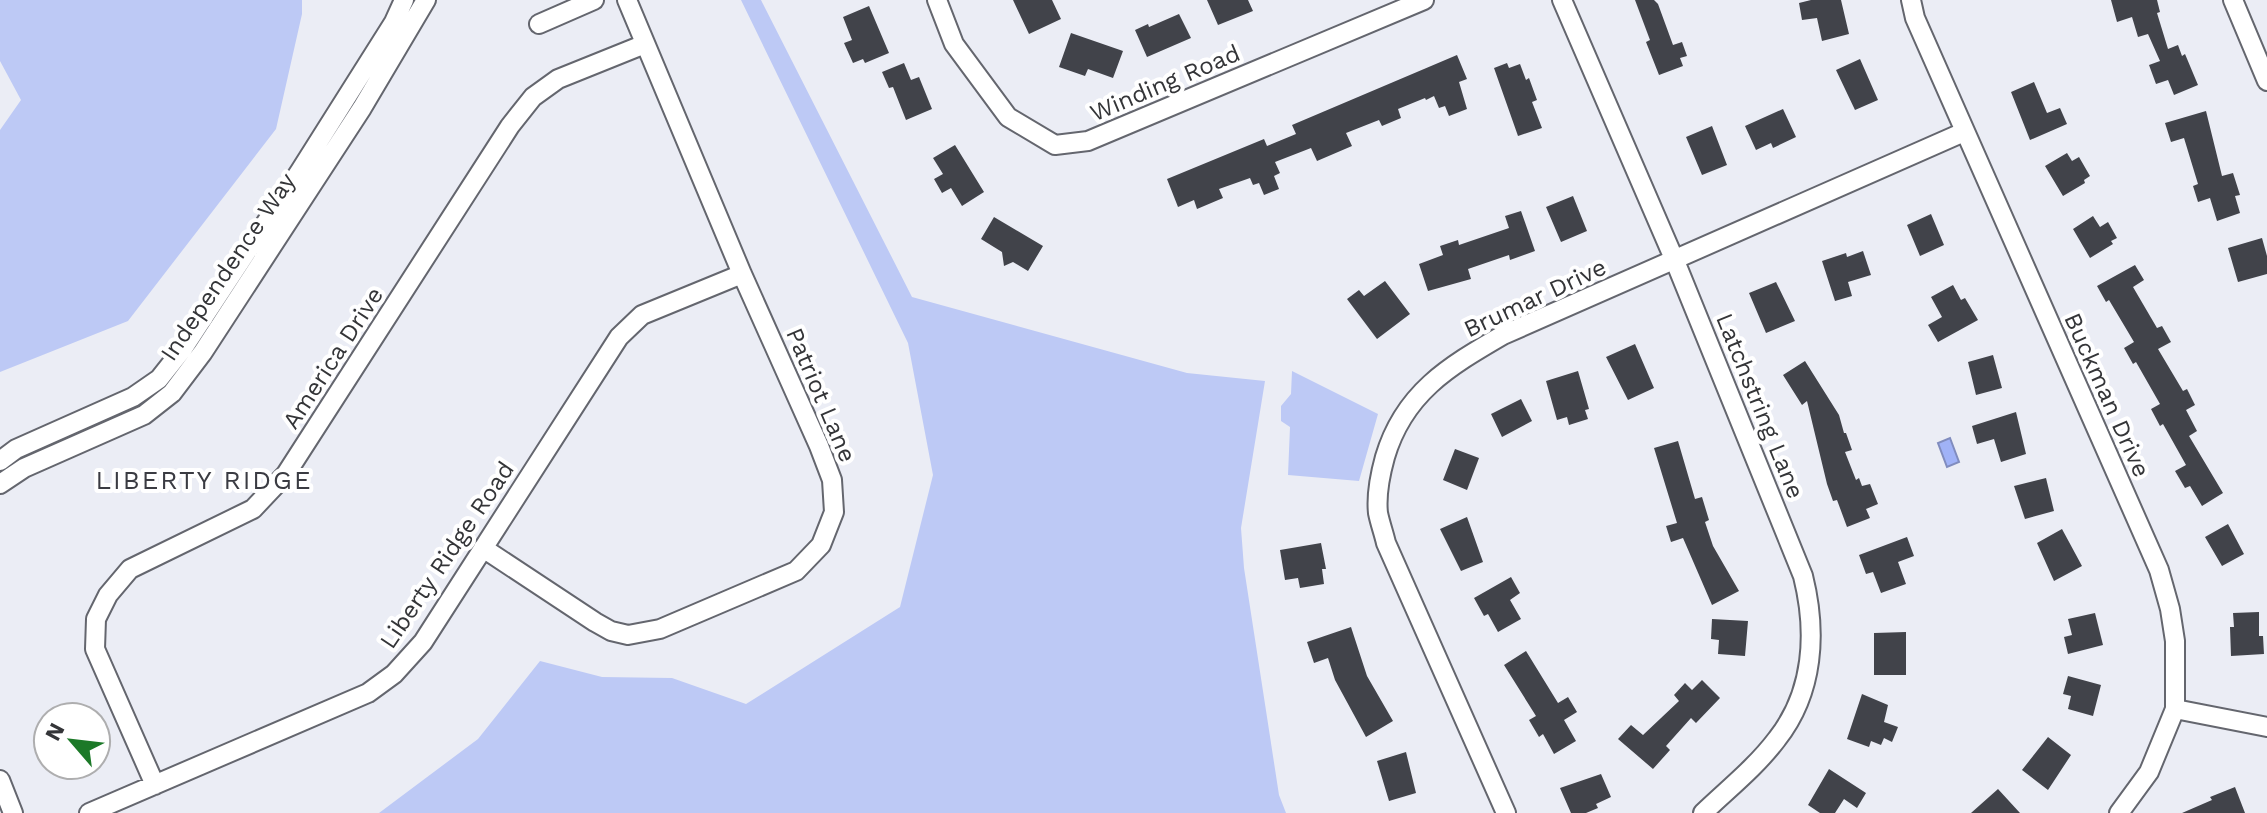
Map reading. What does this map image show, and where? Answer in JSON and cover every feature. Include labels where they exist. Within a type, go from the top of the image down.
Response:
[{"type":"street","name":"Independence Way","points":[[0,461],[16,449],[133,397],[159,379],[182,350],[300,171],[394,22],[404,0]]},
{"type":"street","name":"Independence Way","points":[[0,484],[24,468],[144,415],[172,393],[203,352],[362,108],[426,0]]},
{"type":"street","points":[[539,24],[594,0]]},
{"type":"street","name":"Patriot Lane","points":[[483,548],[595,622],[611,631],[628,635],[660,629],[796,571],[821,545],[834,512],[832,480],[627,0]]},
{"type":"street","name":"Winding Road","points":[[937,0],[954,44],[1000,108],[1008,117],[1055,145],[1088,141],[1424,0]]},
{"type":"street","name":"Latchstring Lane","points":[[1562,0],[1675,261],[1803,576],[1813,640],[1809,673],[1779,738],[1703,813]]},
{"type":"street","name":"Buckman Drive","points":[[1911,0],[1915,18],[1964,132],[2159,570],[2170,609],[2175,641],[2175,709],[2149,772],[2119,813]]},
{"type":"street","points":[[2233,0],[2267,81]]},
{"type":"street","name":"America Drive","points":[[155,785],[95,649],[96,619],[108,595],[130,569],[253,509],[286,474],[510,126],[533,97],[558,79],[645,44]]},
{"type":"street","name":"Brumar Drive","points":[[1506,813],[1386,543],[1378,513],[1378,488],[1390,443],[1413,400],[1463,359],[1503,335],[1964,132]]},
{"type":"street","name":"Liberty Ridge Road","points":[[89,813],[368,693],[394,674],[423,642],[619,337],[642,315],[742,274]]},
{"type":"street","points":[[2175,709],[2267,727]]},
{"type":"street","points":[[0,780],[13,813]]},
{"type":"shaded area","points":[[0,0],[302,0],[302,14],[276,129],[128,321],[0,372],[0,130],[21,100],[0,61]]},
{"type":"shaded area","points":[[741,0],[761,0],[912,297],[1187,373],[1265,381],[1241,528],[1244,568],[1279,795],[1286,813],[379,813],[478,739],[540,661],[602,677],[672,678],[746,704],[900,607],[933,475],[908,343]]},
{"type":"shaded area","points":[[1292,371],[1378,414],[1359,481],[1288,475],[1290,427],[1281,421],[1281,406],[1291,394]]},
{"type":"shaded area","points":[[1950,438],[1959,462],[1947,467],[1938,443]]},
{"type":"building","points":[[1013,0],[1052,0],[1061,19],[1029,34]]},
{"type":"building","points":[[1207,0],[1248,0],[1253,11],[1218,25]]},
{"type":"building","points":[[1635,0],[1654,0],[1658,4],[1673,45],[1682,42],[1687,56],[1680,58],[1683,66],[1659,75]]},
{"type":"building","points":[[1841,0],[1849,34],[1822,41],[1817,18],[1802,20],[1799,3]]},
{"type":"building","points":[[2111,0],[2157,0],[2160,12],[2157,13],[2168,49],[2178,45],[2198,85],[2174,95],[2168,80],[2156,84],[2149,65],[2160,61],[2148,34],[2138,37],[2132,17],[2117,22]]},
{"type":"building","points":[[869,6],[889,53],[865,63],[863,59],[853,63],[844,43],[852,40],[843,17]]},
{"type":"building","points":[[1179,14],[1191,38],[1147,57],[1135,30]]},
{"type":"building","points":[[1071,33],[1123,51],[1113,78],[1088,69],[1085,76],[1059,67]]},
{"type":"building","points":[[1457,55],[1467,79],[1459,82],[1467,109],[1449,116],[1445,106],[1439,108],[1434,96],[1425,98],[1398,109],[1401,118],[1382,126],[1379,120],[1346,133],[1352,146],[1317,161],[1311,148],[1275,162],[1280,173],[1274,176],[1279,189],[1264,195],[1259,183],[1253,185],[1250,178],[1219,189],[1223,198],[1197,209],[1194,200],[1178,207],[1167,179],[1264,139],[1267,146],[1296,134],[1292,125]]},
{"type":"building","points":[[1860,59],[1878,100],[1855,110],[1836,70]]},
{"type":"building","points":[[904,63],[911,80],[919,77],[932,109],[906,120],[893,87],[889,88],[882,72]]},
{"type":"building","points":[[1507,63],[1509,68],[1520,64],[1526,80],[1529,78],[1537,100],[1532,102],[1542,128],[1518,136],[1494,68]]},
{"type":"building","points":[[2034,82],[2047,113],[2060,108],[2067,124],[2030,140],[2011,92]]},
{"type":"building","points":[[1783,109],[1796,137],[1773,148],[1771,143],[1756,150],[1745,126]]},
{"type":"building","points":[[2206,111],[2222,176],[2233,173],[2240,195],[2235,196],[2240,213],[2217,221],[2210,198],[2198,202],[2193,186],[2198,184],[2184,138],[2171,142],[2165,123]]},
{"type":"building","points":[[1712,126],[1727,165],[1702,175],[1686,137]]},
{"type":"building","points":[[955,145],[984,192],[962,206],[951,188],[942,193],[934,179],[943,174],[933,158]]},
{"type":"building","points":[[2067,153],[2072,161],[2079,157],[2090,176],[2084,180],[2085,183],[2063,196],[2045,166]]},
{"type":"building","points":[[1573,196],[1587,231],[1561,242],[1546,207]]},
{"type":"building","points":[[1521,211],[1535,251],[1510,260],[1509,255],[1468,269],[1471,279],[1428,291],[1419,264],[1443,255],[1440,246],[1458,240],[1459,245],[1509,228],[1505,216]]},
{"type":"building","points":[[1931,214],[1944,245],[1920,256],[1907,225]]},
{"type":"building","points":[[2093,216],[2100,227],[2108,222],[2117,238],[2111,241],[2113,244],[2090,258],[2073,229]]},
{"type":"building","points":[[994,217],[1043,246],[1028,271],[1013,262],[1004,266],[1002,252],[981,239]]},
{"type":"building","points":[[2262,238],[2267,256],[2267,274],[2238,282],[2228,248]]},
{"type":"building","points":[[1863,251],[1871,275],[1848,282],[1852,296],[1835,301],[1822,261]]},
{"type":"building","points":[[2135,265],[2144,280],[2133,287],[2157,328],[2162,326],[2171,342],[2158,349],[2195,405],[2186,410],[2197,431],[2189,436],[2223,493],[2202,506],[2190,486],[2185,488],[2175,471],[2186,465],[2151,409],[2160,404],[2136,362],[2133,364],[2124,348],[2134,342],[2097,286]]},
{"type":"building","points":[[1385,281],[1410,314],[1377,339],[1347,299],[1359,290],[1364,296]]},
{"type":"building","points":[[1776,282],[1795,321],[1766,333],[1749,293]]},
{"type":"building","points":[[1953,285],[1978,320],[1938,342],[1928,325],[1942,317],[1931,297]]},
{"type":"building","points":[[1635,344],[1654,388],[1628,400],[1606,357]]},
{"type":"building","points":[[1993,355],[2002,388],[1976,395],[1968,362]]},
{"type":"building","points":[[1805,361],[1839,415],[1852,450],[1845,452],[1856,480],[1859,478],[1862,486],[1870,484],[1878,504],[1866,509],[1870,518],[1847,527],[1827,484],[1807,401],[1802,405],[1783,375]]},
{"type":"building","points":[[1578,371],[1589,409],[1585,410],[1588,419],[1569,425],[1567,417],[1557,420],[1546,381]]},
{"type":"building","points":[[1521,399],[1532,421],[1502,437],[1491,414]]},
{"type":"building","points":[[2016,412],[2026,454],[2001,462],[1994,439],[1977,444],[1972,426]]},
{"type":"building","points":[[1678,441],[1695,499],[1702,497],[1709,520],[1705,522],[1713,546],[1739,591],[1712,605],[1683,538],[1671,542],[1666,526],[1677,523],[1654,448]]},
{"type":"building","points":[[1455,449],[1479,458],[1467,490],[1443,480]]},
{"type":"building","points":[[2046,478],[2054,511],[2025,519],[2014,486]]},
{"type":"building","points":[[1467,517],[1483,562],[1461,571],[1440,529]]},
{"type":"building","points":[[2228,524],[2244,554],[2222,566],[2205,537]]},
{"type":"building","points":[[2062,529],[2082,566],[2054,581],[2037,543]]},
{"type":"building","points":[[1907,537],[1914,556],[1898,562],[1906,584],[1881,593],[1873,572],[1866,574],[1859,555]]},
{"type":"building","points":[[1321,543],[1326,569],[1322,569],[1324,584],[1300,588],[1298,578],[1285,580],[1280,550]]},
{"type":"building","points":[[1511,577],[1520,593],[1510,600],[1521,619],[1498,632],[1474,598]]},
{"type":"building","points":[[2259,612],[2259,636],[2263,636],[2264,654],[2231,656],[2233,613]]},
{"type":"building","points":[[2095,613],[2103,645],[2068,654],[2064,637],[2072,635],[2068,619]]},
{"type":"building","points":[[1712,619],[1748,621],[1745,656],[1718,654],[1719,640],[1711,639]]},
{"type":"building","points":[[1351,627],[1367,676],[1393,721],[1366,737],[1335,680],[1328,658],[1314,663],[1307,642]]},
{"type":"building","points":[[1906,632],[1906,675],[1874,675],[1874,633]]},
{"type":"building","points":[[1526,651],[1558,703],[1568,697],[1577,712],[1564,720],[1576,741],[1554,754],[1543,734],[1539,737],[1529,720],[1536,716],[1504,665]]},
{"type":"building","points":[[2068,676],[2101,685],[2093,716],[2068,709],[2071,696],[2063,694]]},
{"type":"building","points":[[1702,680],[1720,698],[1696,723],[1691,718],[1666,746],[1670,750],[1653,769],[1618,739],[1631,725],[1643,735],[1679,701],[1674,695],[1685,683],[1692,690]]},
{"type":"building","points":[[1862,694],[1888,705],[1884,722],[1898,727],[1892,742],[1884,738],[1881,745],[1871,741],[1869,747],[1847,739]]},
{"type":"building","points":[[2048,737],[2071,755],[2048,790],[2022,770]]},
{"type":"building","points":[[1406,752],[1416,793],[1389,801],[1377,761]]},
{"type":"building","points":[[1829,769],[1866,793],[1857,808],[1844,799],[1835,813],[1820,813],[1808,805]]},
{"type":"building","points":[[1601,774],[1611,797],[1586,813],[1571,813],[1560,788]]},
{"type":"building","points":[[2235,787],[2245,813],[2182,813],[2212,800],[2210,797]]},
{"type":"building","points":[[1998,789],[2020,813],[1971,813]]},
{"type":"district","name":"LIBERTY RIDGE","points":[[204,480]]}]
